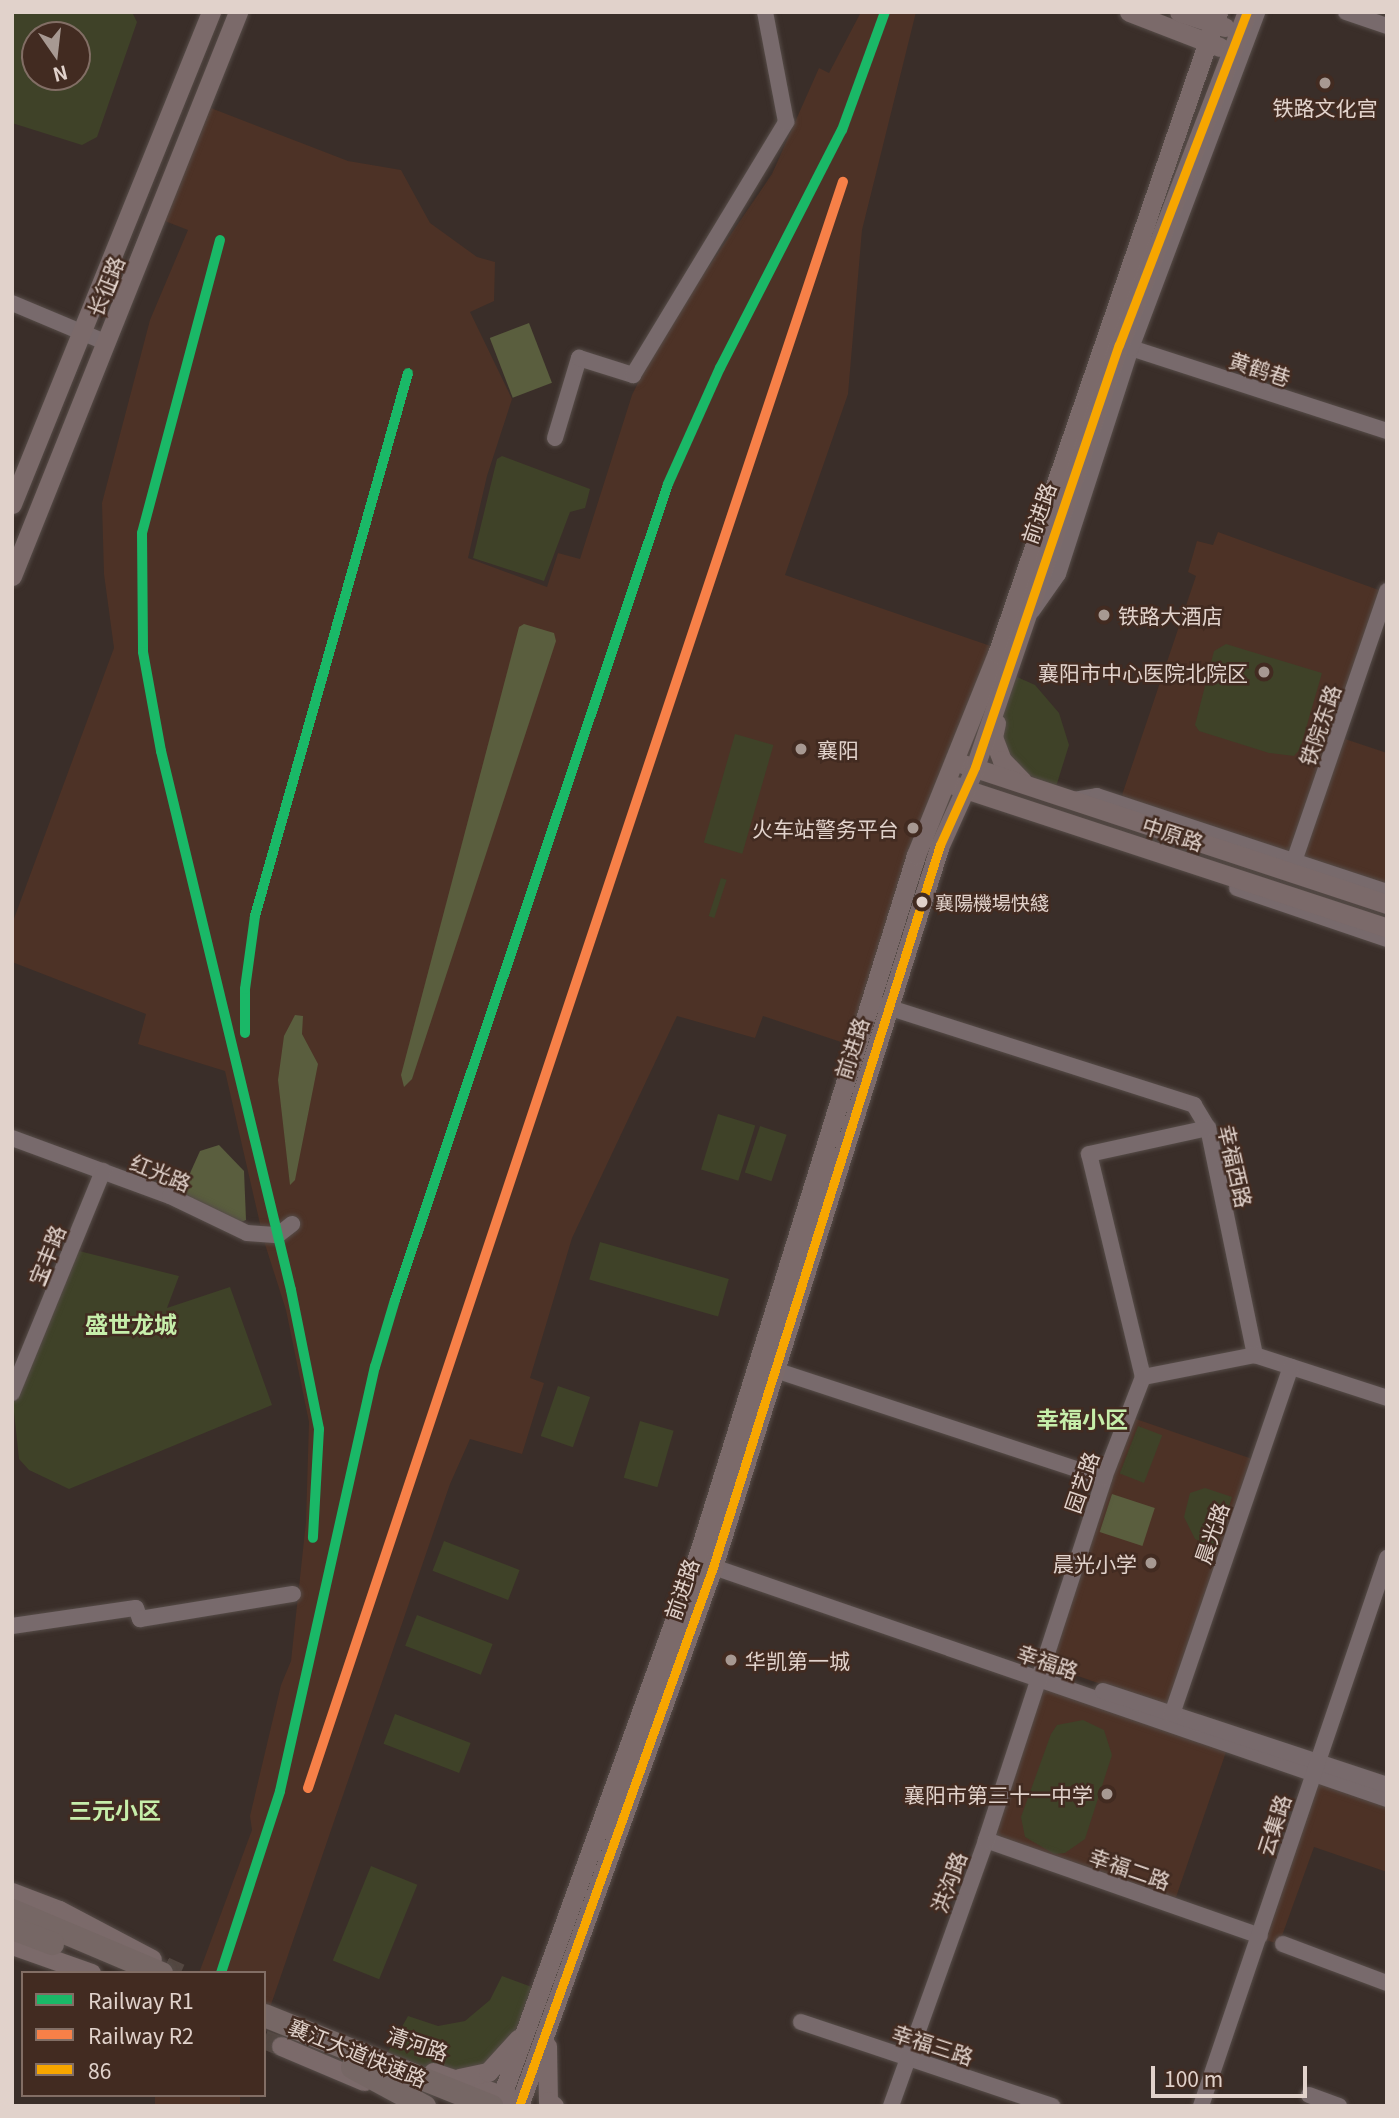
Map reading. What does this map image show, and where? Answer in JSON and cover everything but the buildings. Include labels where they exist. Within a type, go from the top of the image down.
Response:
[{"type":"highway","points":[[12,1910],[163,1969]]},
{"type":"highway","points":[[12,1928],[117,1971]]},
{"type":"highway","name":"襄江大道快速路","points":[[266,2016],[497,2102]]},
{"type":"highway","name":"襄江大道快速路","points":[[273,2039],[450,2106]]},
{"type":"highway","points":[[352,2067],[424,2106]]},
{"type":"main road","name":"长征路","points":[[12,504],[211,12]]},
{"type":"main road","name":"长征路","points":[[12,576],[238,12]]},
{"type":"main road","points":[[1129,12],[1213,26],[1243,22]]},
{"type":"main road","points":[[1179,12],[1213,26],[1232,51]]},
{"type":"main road","name":"前进路","points":[[497,2102],[706,1560],[878,1004],[940,845],[975,767],[1243,22]]},
{"type":"main road","name":"前进路","points":[[524,2104],[772,1368],[878,1004],[916,855],[997,654],[1213,26]]},
{"type":"main road","points":[[1002,692],[993,737],[1003,760],[1025,784]]},
{"type":"main road","name":"中原路","points":[[954,761],[1292,867],[1387,904]]},
{"type":"main road","name":"中原路","points":[[945,783],[1387,928]]},
{"type":"main road","points":[[940,845],[966,812],[1002,802]]},
{"type":"main road","points":[[12,1892],[60,1910],[163,1969]]},
{"type":"main road","points":[[12,1945],[85,1971]]},
{"type":"main road","name":"清河路","points":[[291,2019],[429,2071],[497,2102],[524,2104]]},
{"type":"main road","points":[[429,2071],[465,2079],[488,2073],[525,2030]]},
{"type":"main road","points":[[547,2031],[548,2101],[554,2106]]},
{"type":"main road","points":[[273,2039],[416,2106]]},
{"type":"street","points":[[555,438],[579,358],[633,375],[786,122],[765,12]]},
{"type":"street","points":[[1125,346],[1257,12]]},
{"type":"street","points":[[1346,12],[1387,26]]},
{"type":"street","points":[[12,303],[107,343]]},
{"type":"street","name":"黄鹤巷","points":[[1125,346],[1387,431]]},
{"type":"street","name":"铁院东路","points":[[1292,867],[1387,591]]},
{"type":"street","points":[[1066,822],[1077,834],[1387,939]]},
{"type":"street","points":[[1292,867],[1387,891]]},
{"type":"street","name":"幸福西路","points":[[878,1004],[1174,1096],[1194,1105],[1208,1128],[1255,1354]]},
{"type":"street","points":[[1208,1128],[1089,1154],[1143,1377],[1255,1354],[1387,1398]]},
{"type":"street","name":"红光路","points":[[12,1138],[103,1171],[247,1233],[278,1235],[292,1224]]},
{"type":"street","name":"宝丰路","points":[[12,1393],[103,1171]]},
{"type":"street","name":"晨光路","points":[[1172,1714],[1291,1367]]},
{"type":"street","points":[[772,1368],[1104,1478]]},
{"type":"street","name":"园艺路","points":[[1039,1675],[1104,1478],[1143,1377]]},
{"type":"street","name":"云集路","points":[[1201,2106],[1387,1558]]},
{"type":"street","name":"幸福路","points":[[706,1560],[1314,1768],[1387,1785]]},
{"type":"street","points":[[12,1626],[136,1608],[140,1619],[293,1594]]},
{"type":"street","name":"幸福路","points":[[1039,1675],[1172,1714],[1387,1799]]},
{"type":"street","name":"洪沟路","points":[[891,2106],[986,1840],[1039,1675]]},
{"type":"street","name":"幸福二路","points":[[986,1840],[1260,1936]]},
{"type":"street","points":[[1283,1944],[1387,1983]]},
{"type":"street","name":"幸福三路","points":[[801,2022],[1052,2106]]},
{"type":"street","points":[[1309,2095],[1339,2106]]},
{"type":"shaded area","points":[[861,12],[916,12],[862,230],[848,394],[785,575],[1005,651],[868,1051],[763,1016],[755,1038],[677,1016],[572,1238],[530,1378],[544,1383],[522,1454],[470,1439],[450,1484],[266,2019],[266,1971],[200,1971],[252,1830],[250,1816],[281,1685],[291,1661],[306,1522],[309,1422],[286,1310],[264,1241],[225,1071],[138,1044],[146,1014],[12,962],[12,924],[114,648],[104,574],[102,503],[150,320],[188,230],[157,218],[203,105],[348,161],[401,170],[430,223],[477,257],[495,262],[494,301],[470,312],[512,399],[487,476],[468,558],[547,587],[558,553],[580,559],[632,395],[660,338],[772,174],[819,68],[829,73]]},
{"type":"shaded area","name":"襄阳市中心医院北院区","points":[[1218,532],[1387,593],[1342,738],[1387,753],[1387,886],[1121,798],[1196,576],[1188,572],[1197,541],[1213,545]]},
{"type":"shaded area","name":"晨光小学","points":[[1133,1418],[1253,1459],[1168,1707],[1048,1666]]},
{"type":"shaded area","name":"襄阳市第三十一中学","points":[[1040,1687],[1226,1751],[1175,1901],[989,1836]]},
{"type":"shaded area","points":[[1315,1779],[1387,1803],[1387,1872],[1314,1847],[1279,1944],[1263,1939]]},
{"type":"shaded area","points":[[155,2097],[240,2097],[240,2106],[155,2106]]},
{"type":"green space","points":[[12,12],[132,12],[137,22],[97,137],[82,145],[12,123]]},
{"type":"green space","points":[[529,323],[552,383],[513,398],[490,338]]},
{"type":"green space","points":[[502,456],[590,489],[585,508],[570,512],[544,581],[473,558],[497,459]]},
{"type":"green space","points":[[524,624],[554,633],[556,641],[412,1079],[404,1087],[401,1075],[519,627]]},
{"type":"green space","points":[[1226,644],[1322,673],[1300,749],[1294,756],[1269,753],[1199,731],[1195,725],[1214,651]]},
{"type":"green space","points":[[1008,673],[1035,685],[1059,713],[1069,745],[1054,793],[1002,760],[1002,692]]},
{"type":"green space","points":[[735,734],[773,745],[742,854],[704,843]]},
{"type":"green space","points":[[721,878],[727,880],[714,918],[709,916]]},
{"type":"green space","points":[[295,1015],[303,1016],[302,1034],[318,1064],[295,1180],[290,1185],[278,1080],[284,1036]]},
{"type":"green space","points":[[718,1114],[755,1125],[738,1181],[701,1169]]},
{"type":"green space","points":[[760,1126],[787,1135],[771,1181],[745,1173]]},
{"type":"green space","points":[[219,1145],[244,1171],[246,1220],[239,1223],[183,1199],[182,1191],[200,1151]]},
{"type":"green space","points":[[600,1242],[729,1279],[718,1316],[589,1279]]},
{"type":"green space","points":[[71,1249],[179,1276],[167,1308],[230,1287],[272,1405],[69,1489],[29,1470],[19,1459],[12,1393]]},
{"type":"green space","points":[[558,1386],[590,1397],[573,1447],[541,1436]]},
{"type":"green space","points":[[640,1421],[674,1431],[657,1487],[624,1478]]},
{"type":"green space","points":[[1138,1426],[1162,1435],[1144,1483],[1120,1474]]},
{"type":"green space","points":[[1205,1488],[1232,1497],[1216,1548],[1195,1539],[1184,1517],[1190,1493]]},
{"type":"green space","points":[[1112,1494],[1155,1508],[1142,1546],[1100,1532]]},
{"type":"green space","points":[[444,1541],[520,1570],[508,1600],[433,1571]]},
{"type":"green space","points":[[417,1615],[493,1644],[481,1675],[405,1646]]},
{"type":"green space","points":[[395,1714],[471,1743],[459,1773],[384,1744]]},
{"type":"green space","points":[[1083,1720],[1104,1730],[1112,1755],[1085,1839],[1065,1853],[1054,1854],[1025,1837],[1021,1817],[1051,1734],[1057,1725]]},
{"type":"green space","points":[[371,1866],[417,1885],[379,1979],[333,1961]]},
{"type":"green space","points":[[502,1976],[540,1990],[525,2030],[465,2079],[385,2057],[408,2016],[438,2026],[465,2021],[490,2000]]},
{"type":"tunnel","points":[[165,1966],[176,1971]]},
{"type":"tunnel","points":[[266,2040],[281,2046]]},
{"type":"rail line","name":"R1","points":[[222,1971],[280,1791],[375,1367],[395,1300],[668,484],[720,368],[842,130],[885,12]]},
{"type":"rail line","name":"R2","points":[[308,1788],[843,182]]},
{"type":"rail line","name":"R1","points":[[220,240],[142,533],[143,652],[161,751],[291,1290],[319,1429],[313,1538]]},
{"type":"rail line","name":"R1","points":[[245,1033],[245,989],[255,916],[408,373]]},
{"type":"transit line","name":"86","points":[[519,2106],[713,1567],[940,845],[975,767],[1119,345],[1247,12]]},
{"type":"place","name":"铁路文化宫","points":[[1325,83]]},
{"type":"place","name":"铁路大酒店","points":[[1104,615]]},
{"type":"place","name":"襄阳市中心医院北院区","points":[[1264,672]]},
{"type":"place","name":"襄阳","points":[[801,749]]},
{"type":"place","name":"火车站警务平台","points":[[913,828]]},
{"type":"place","name":"襄陽機場快綫","points":[[922,902]]},
{"type":"place","name":"晨光小学","points":[[1151,1563]]},
{"type":"place","name":"华凯第一城","points":[[731,1660]]},
{"type":"place","name":"襄阳市第三十一中学","points":[[1107,1794]]},
{"type":"district","name":"盛世龙城","points":[[131,1323]]},
{"type":"district","name":"幸福小区","points":[[1082,1418]]},
{"type":"district","name":"三元小区","points":[[115,1809]]}]
